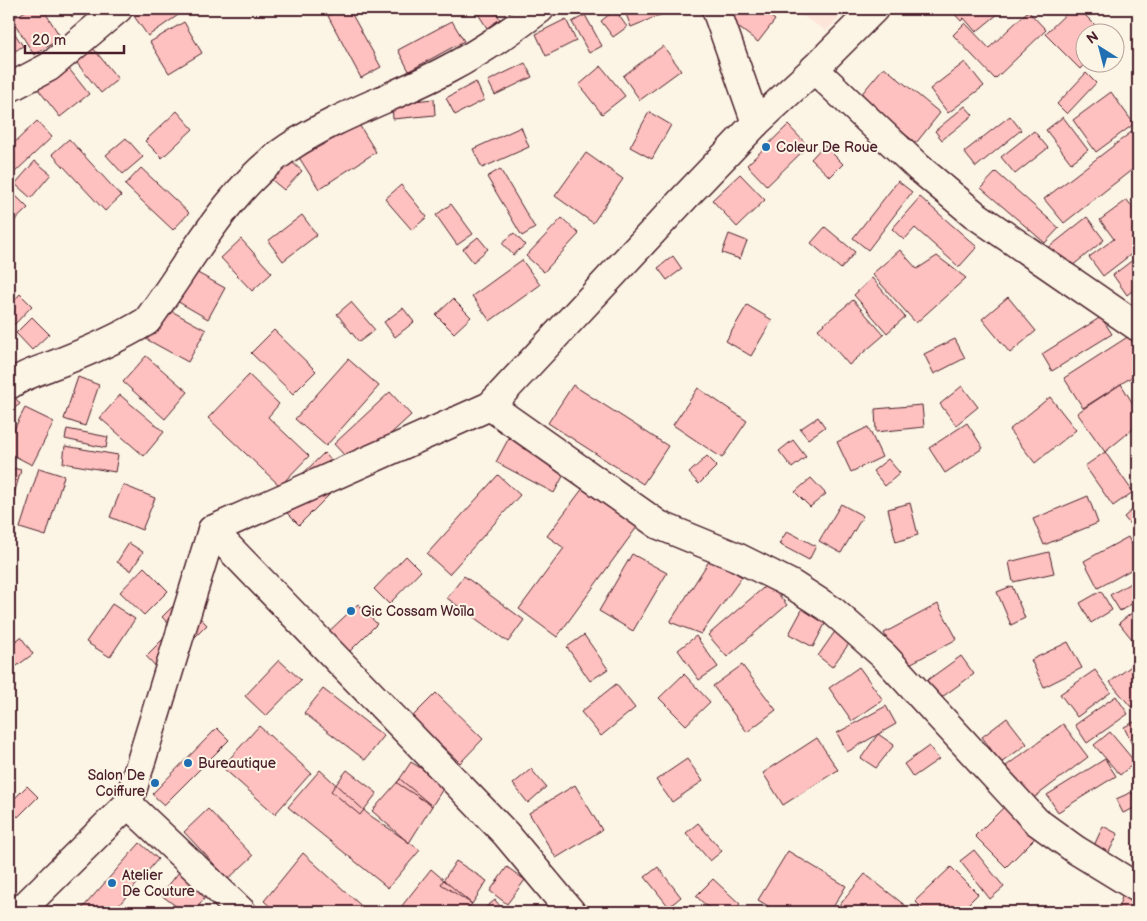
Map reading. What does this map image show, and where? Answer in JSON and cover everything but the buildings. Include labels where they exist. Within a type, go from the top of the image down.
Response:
[{"type":"street","points":[[9,88],[49,67],[118,9]]},
{"type":"street","points":[[9,385],[27,374],[130,332],[147,321],[226,208],[253,177],[288,148],[328,126],[448,69],[508,34],[540,9]]},
{"type":"street","points":[[716,9],[756,124]]},
{"type":"street","points":[[19,912],[128,804],[212,530],[490,406],[688,194],[756,124],[874,9]]},
{"type":"street","points":[[814,69],[919,168],[974,214],[1138,327]]},
{"type":"street","points":[[490,406],[659,525],[737,557],[791,584],[833,611],[884,656],[1036,821],[1076,850],[1138,888]]},
{"type":"street","points":[[212,530],[506,834],[572,912]]},
{"type":"street","points":[[128,804],[242,912]]},
{"type":"shaded area","points":[[792,9],[848,9],[826,31]]},
{"type":"place","name":"Coleur De Roue","points":[[766,147]]},
{"type":"place","name":"Gic Cossam Woïla","points":[[351,611]]},
{"type":"place","name":"Bureautique","points":[[188,763]]},
{"type":"place","name":"Salon De Coiffure","points":[[155,783]]},
{"type":"place","name":"Atelier De Couture","points":[[112,883]]}]
